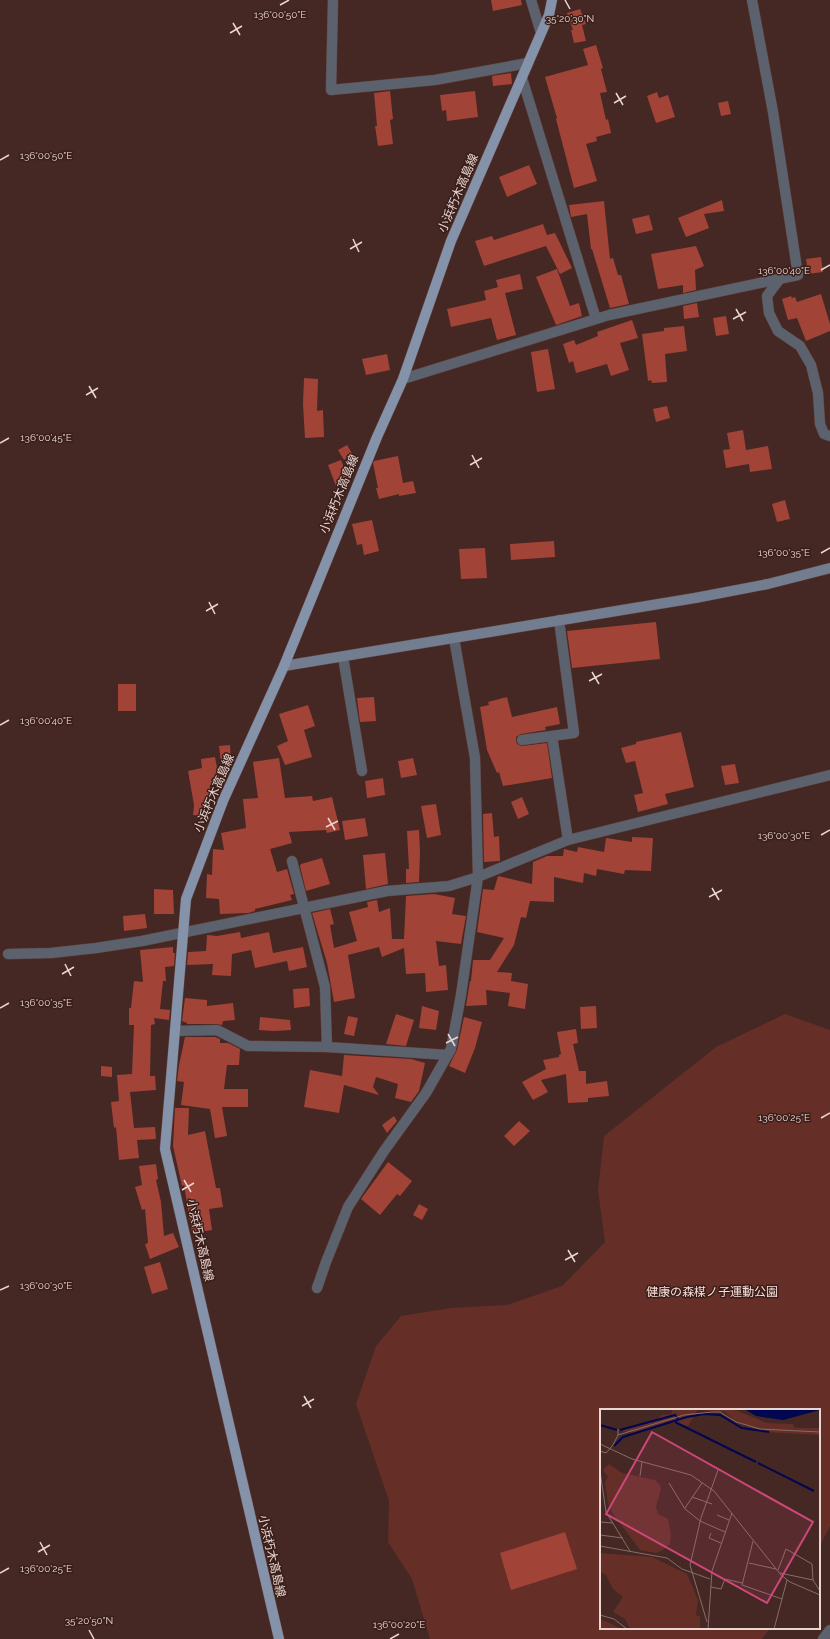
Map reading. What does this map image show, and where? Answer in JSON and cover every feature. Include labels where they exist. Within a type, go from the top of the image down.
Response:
[{"type":"main road","name":"小浜朽木高島線","points":[[279,1639],[165,1149],[186,899],[224,801],[284,666],[376,437],[403,379],[451,241],[549,15],[552,0]]},
{"type":"main road","points":[[284,666],[768,584],[830,568]]},
{"type":"street","points":[[332,0],[331,90],[435,80],[528,63]]},
{"type":"street","points":[[531,0],[541,33]]},
{"type":"street","points":[[403,379],[609,315],[798,275],[773,112],[752,0]]},
{"type":"street","points":[[522,78],[596,319]]},
{"type":"street","points":[[779,280],[767,296],[769,313],[778,331],[800,346],[811,365],[818,393],[820,424],[824,434],[830,436]]},
{"type":"street","points":[[522,740],[574,733],[560,620]]},
{"type":"street","points":[[317,1288],[348,1207],[384,1150],[426,1093],[451,1049],[461,995],[478,877],[475,758],[454,638]]},
{"type":"street","points":[[344,657],[362,771]]},
{"type":"street","points":[[552,736],[568,840]]},
{"type":"street","points":[[8,954],[51,953],[96,948],[387,891],[449,886],[478,877],[568,840],[830,775]]},
{"type":"street","points":[[292,861],[325,988],[327,1047]]},
{"type":"street","points":[[175,1031],[217,1030],[248,1046],[327,1047],[448,1055]]},
{"type":"street","points":[[823,1639],[830,1630]]},
{"type":"green space","name":"健康の森楳ノ子運動公園","points":[[785,1014],[830,1030],[830,1526],[820,1546],[820,1409],[600,1409],[600,1629],[769,1629],[762,1639],[430,1639],[412,1579],[388,1542],[389,1501],[356,1404],[376,1346],[401,1316],[451,1308],[507,1305],[562,1286],[605,1242],[598,1190],[604,1136],[716,1047]]},
{"type":"building","points":[[491,0],[521,0],[522,5],[493,11]]},
{"type":"building","points":[[580,9],[586,24],[582,25],[586,41],[574,43],[571,30],[573,30],[567,13]]},
{"type":"building","points":[[596,45],[603,68],[601,69],[607,92],[600,93],[606,120],[608,119],[611,133],[596,137],[597,141],[586,144],[597,181],[574,188],[556,119],[557,118],[545,77],[588,65],[583,49]]},
{"type":"building","points":[[511,73],[512,84],[493,86],[492,76]]},
{"type":"building","points":[[390,91],[393,119],[390,120],[393,144],[378,146],[375,126],[377,126],[374,93]]},
{"type":"building","points":[[475,91],[478,117],[447,121],[446,110],[442,111],[440,95]]},
{"type":"building","points":[[657,92],[659,98],[668,95],[675,117],[656,123],[647,96]]},
{"type":"building","points":[[728,101],[731,114],[721,116],[718,103]]},
{"type":"building","points":[[529,165],[537,184],[507,197],[499,177]]},
{"type":"building","points":[[722,200],[724,211],[704,214],[709,228],[686,237],[678,218]]},
{"type":"building","points":[[604,201],[610,259],[613,258],[618,275],[621,275],[629,304],[610,308],[591,249],[587,214],[571,217],[569,205]]},
{"type":"building","points":[[649,215],[653,230],[636,234],[632,219]]},
{"type":"building","points":[[543,224],[547,235],[555,233],[572,268],[560,274],[546,246],[484,266],[475,241],[492,236],[494,240]]},
{"type":"building","points":[[696,246],[704,266],[695,270],[696,290],[683,293],[683,285],[658,289],[651,254]]},
{"type":"building","points":[[821,257],[823,272],[808,274],[806,259]]},
{"type":"building","points":[[557,269],[570,306],[579,303],[582,316],[556,325],[536,277]]},
{"type":"building","points":[[520,274],[523,289],[505,293],[516,335],[497,340],[491,318],[451,327],[447,309],[486,300],[484,291],[498,287],[496,280]]},
{"type":"building","points":[[821,294],[830,324],[830,331],[806,341],[797,318],[788,320],[782,299],[791,296],[792,298],[795,297],[797,302]]},
{"type":"building","points":[[697,303],[699,317],[684,319],[683,306]]},
{"type":"building","points":[[726,316],[729,334],[716,336],[713,318]]},
{"type":"building","points":[[632,320],[638,338],[620,343],[629,370],[611,376],[607,364],[576,373],[573,361],[569,363],[563,344],[574,340],[576,345],[598,336],[597,332]]},
{"type":"building","points":[[684,326],[687,351],[665,354],[667,382],[652,383],[651,380],[648,381],[642,334],[664,331],[664,328]]},
{"type":"building","points":[[548,349],[555,389],[537,392],[531,352]]},
{"type":"building","points":[[387,354],[390,370],[366,375],[362,359]]},
{"type":"building","points":[[304,378],[318,379],[317,411],[323,410],[324,437],[305,438],[303,404]]},
{"type":"building","points":[[667,406],[670,418],[656,422],[653,409]]},
{"type":"building","points":[[743,430],[746,450],[768,446],[772,469],[750,472],[749,464],[726,468],[723,450],[730,449],[727,433]]},
{"type":"building","points":[[347,445],[353,455],[344,460],[338,450]]},
{"type":"building","points":[[398,456],[403,483],[413,481],[416,493],[399,496],[399,494],[379,499],[373,463],[374,461]]},
{"type":"building","points":[[341,460],[349,481],[336,486],[328,465]]},
{"type":"building","points":[[785,500],[790,519],[777,522],[772,504]]},
{"type":"building","points":[[372,520],[379,551],[364,555],[362,544],[357,545],[352,524]]},
{"type":"building","points":[[554,541],[555,557],[511,560],[510,544]]},
{"type":"building","points":[[485,548],[487,578],[461,579],[459,549]]},
{"type":"building","points":[[656,622],[660,659],[572,668],[567,631]]},
{"type":"building","points":[[118,684],[136,684],[136,711],[118,711]]},
{"type":"building","points":[[374,697],[376,721],[360,722],[357,698]]},
{"type":"building","points":[[507,697],[512,717],[557,707],[560,724],[545,727],[546,730],[521,734],[516,737],[517,744],[522,746],[547,743],[552,778],[503,786],[499,772],[497,773],[487,750],[480,707],[489,705],[488,702]]},
{"type":"building","points":[[308,705],[315,726],[304,730],[312,757],[285,765],[277,746],[288,741],[279,714]]},
{"type":"building","points":[[681,732],[694,787],[665,794],[668,804],[638,812],[634,795],[643,793],[635,761],[626,763],[621,748],[636,744],[636,742]]},
{"type":"building","points":[[230,745],[231,762],[221,763],[219,746]]},
{"type":"building","points":[[215,757],[220,783],[210,785],[207,816],[193,815],[194,805],[188,771],[202,768],[201,759]]},
{"type":"building","points":[[279,758],[285,798],[312,796],[313,801],[332,797],[340,830],[327,833],[326,830],[289,832],[292,843],[270,849],[277,872],[287,869],[294,894],[290,895],[292,900],[255,909],[255,911],[248,913],[220,914],[219,899],[206,898],[207,874],[212,875],[213,849],[224,850],[221,833],[246,828],[243,799],[258,798],[253,762]]},
{"type":"building","points":[[413,758],[417,775],[401,778],[398,761]]},
{"type":"building","points":[[735,764],[739,783],[725,785],[721,766]]},
{"type":"building","points":[[383,778],[385,795],[367,798],[365,781]]},
{"type":"building","points":[[522,797],[529,814],[518,819],[511,802]]},
{"type":"building","points":[[436,804],[441,835],[427,838],[421,806]]},
{"type":"building","points":[[492,813],[494,837],[499,836],[500,861],[484,862],[483,814]]},
{"type":"building","points":[[365,818],[368,836],[345,840],[342,821]]},
{"type":"building","points":[[419,830],[419,882],[406,883],[406,869],[409,869],[407,831]]},
{"type":"building","points":[[632,837],[653,838],[651,871],[625,870],[624,874],[597,869],[596,876],[584,873],[583,883],[554,877],[554,902],[530,901],[526,918],[521,917],[514,945],[497,972],[512,973],[511,981],[528,984],[525,1009],[508,1006],[510,993],[486,990],[487,1005],[466,1006],[473,960],[490,960],[504,938],[477,932],[483,889],[494,890],[498,876],[532,884],[533,862],[547,856],[563,856],[564,849],[577,852],[578,847],[604,852],[606,838],[632,842]]},
{"type":"building","points":[[385,853],[388,884],[366,889],[363,855]]},
{"type":"building","points":[[322,858],[330,884],[306,891],[300,866],[301,864]]},
{"type":"building","points":[[154,889],[173,890],[174,914],[154,914]]},
{"type":"building","points":[[434,894],[455,898],[452,914],[466,916],[461,944],[436,941],[439,966],[446,965],[448,990],[426,992],[425,973],[406,974],[404,948],[382,957],[379,947],[348,955],[355,998],[334,1002],[327,963],[312,913],[330,909],[334,924],[330,925],[334,948],[357,941],[349,912],[368,907],[367,902],[377,900],[379,912],[390,908],[392,939],[404,939],[406,896]]},
{"type":"building","points":[[145,914],[147,928],[124,931],[123,916]]},
{"type":"building","points":[[240,932],[241,938],[269,932],[273,953],[303,947],[307,967],[289,971],[287,961],[255,968],[251,950],[232,954],[231,976],[212,975],[213,964],[187,965],[188,952],[206,951],[207,935],[217,936]]},
{"type":"building","points":[[173,947],[173,953],[175,953],[174,966],[165,967],[166,981],[163,981],[160,1009],[170,1010],[169,1020],[154,1018],[155,1024],[151,1025],[150,1076],[155,1076],[156,1090],[130,1092],[134,1128],[155,1127],[156,1139],[137,1140],[139,1158],[119,1160],[116,1127],[114,1128],[111,1102],[119,1101],[117,1075],[132,1074],[134,1025],[129,1025],[129,1008],[131,1008],[134,981],[143,982],[140,950]]},
{"type":"building","points":[[309,988],[310,1006],[294,1008],[293,989]]},
{"type":"building","points":[[185,998],[207,1000],[207,1006],[233,1003],[235,1020],[223,1021],[222,1025],[187,1024],[182,1021]]},
{"type":"building","points":[[422,1006],[439,1011],[436,1030],[419,1028]]},
{"type":"building","points":[[596,1006],[597,1028],[581,1029],[580,1007]]},
{"type":"building","points":[[396,1014],[414,1020],[406,1046],[386,1044]]},
{"type":"building","points":[[348,1016],[358,1018],[354,1036],[344,1034]]},
{"type":"building","points":[[260,1017],[290,1020],[291,1030],[259,1030]]},
{"type":"building","points":[[464,1017],[482,1022],[475,1048],[465,1073],[449,1066],[457,1050]]},
{"type":"building","points":[[576,1029],[578,1043],[573,1044],[579,1071],[586,1071],[586,1084],[607,1081],[609,1096],[588,1098],[588,1102],[568,1103],[566,1074],[541,1080],[548,1092],[533,1100],[522,1082],[546,1069],[543,1060],[559,1057],[561,1054],[557,1032]]},
{"type":"building","points":[[185,1037],[215,1037],[220,1039],[220,1043],[228,1043],[240,1049],[239,1065],[227,1065],[224,1089],[248,1089],[248,1107],[222,1107],[227,1136],[215,1138],[210,1109],[181,1105],[184,1082],[177,1081]]},
{"type":"building","points":[[344,1055],[411,1059],[425,1063],[419,1091],[411,1102],[395,1098],[398,1084],[376,1077],[373,1087],[379,1095],[344,1085],[339,1113],[304,1107],[310,1070],[342,1076]]},
{"type":"building","points":[[101,1066],[112,1067],[112,1077],[101,1076]]},
{"type":"building","points":[[175,1108],[189,1108],[188,1135],[205,1131],[216,1188],[220,1188],[223,1207],[209,1209],[212,1230],[192,1233],[184,1185],[182,1186],[173,1146]]},
{"type":"building","points":[[394,1116],[397,1121],[387,1133],[382,1125]]},
{"type":"building","points":[[519,1121],[530,1131],[514,1146],[504,1136]]},
{"type":"building","points":[[388,1162],[412,1181],[400,1196],[397,1194],[380,1215],[361,1199]]},
{"type":"building","points":[[156,1164],[158,1179],[156,1180],[161,1202],[164,1236],[173,1233],[179,1247],[150,1259],[145,1244],[148,1243],[145,1209],[142,1210],[135,1187],[142,1185],[139,1166]]},
{"type":"building","points":[[419,1204],[428,1209],[422,1220],[413,1215]]},
{"type":"building","points":[[160,1262],[168,1289],[152,1294],[144,1267]]},
{"type":"building","points":[[565,1532],[577,1569],[511,1590],[500,1553]]}]
